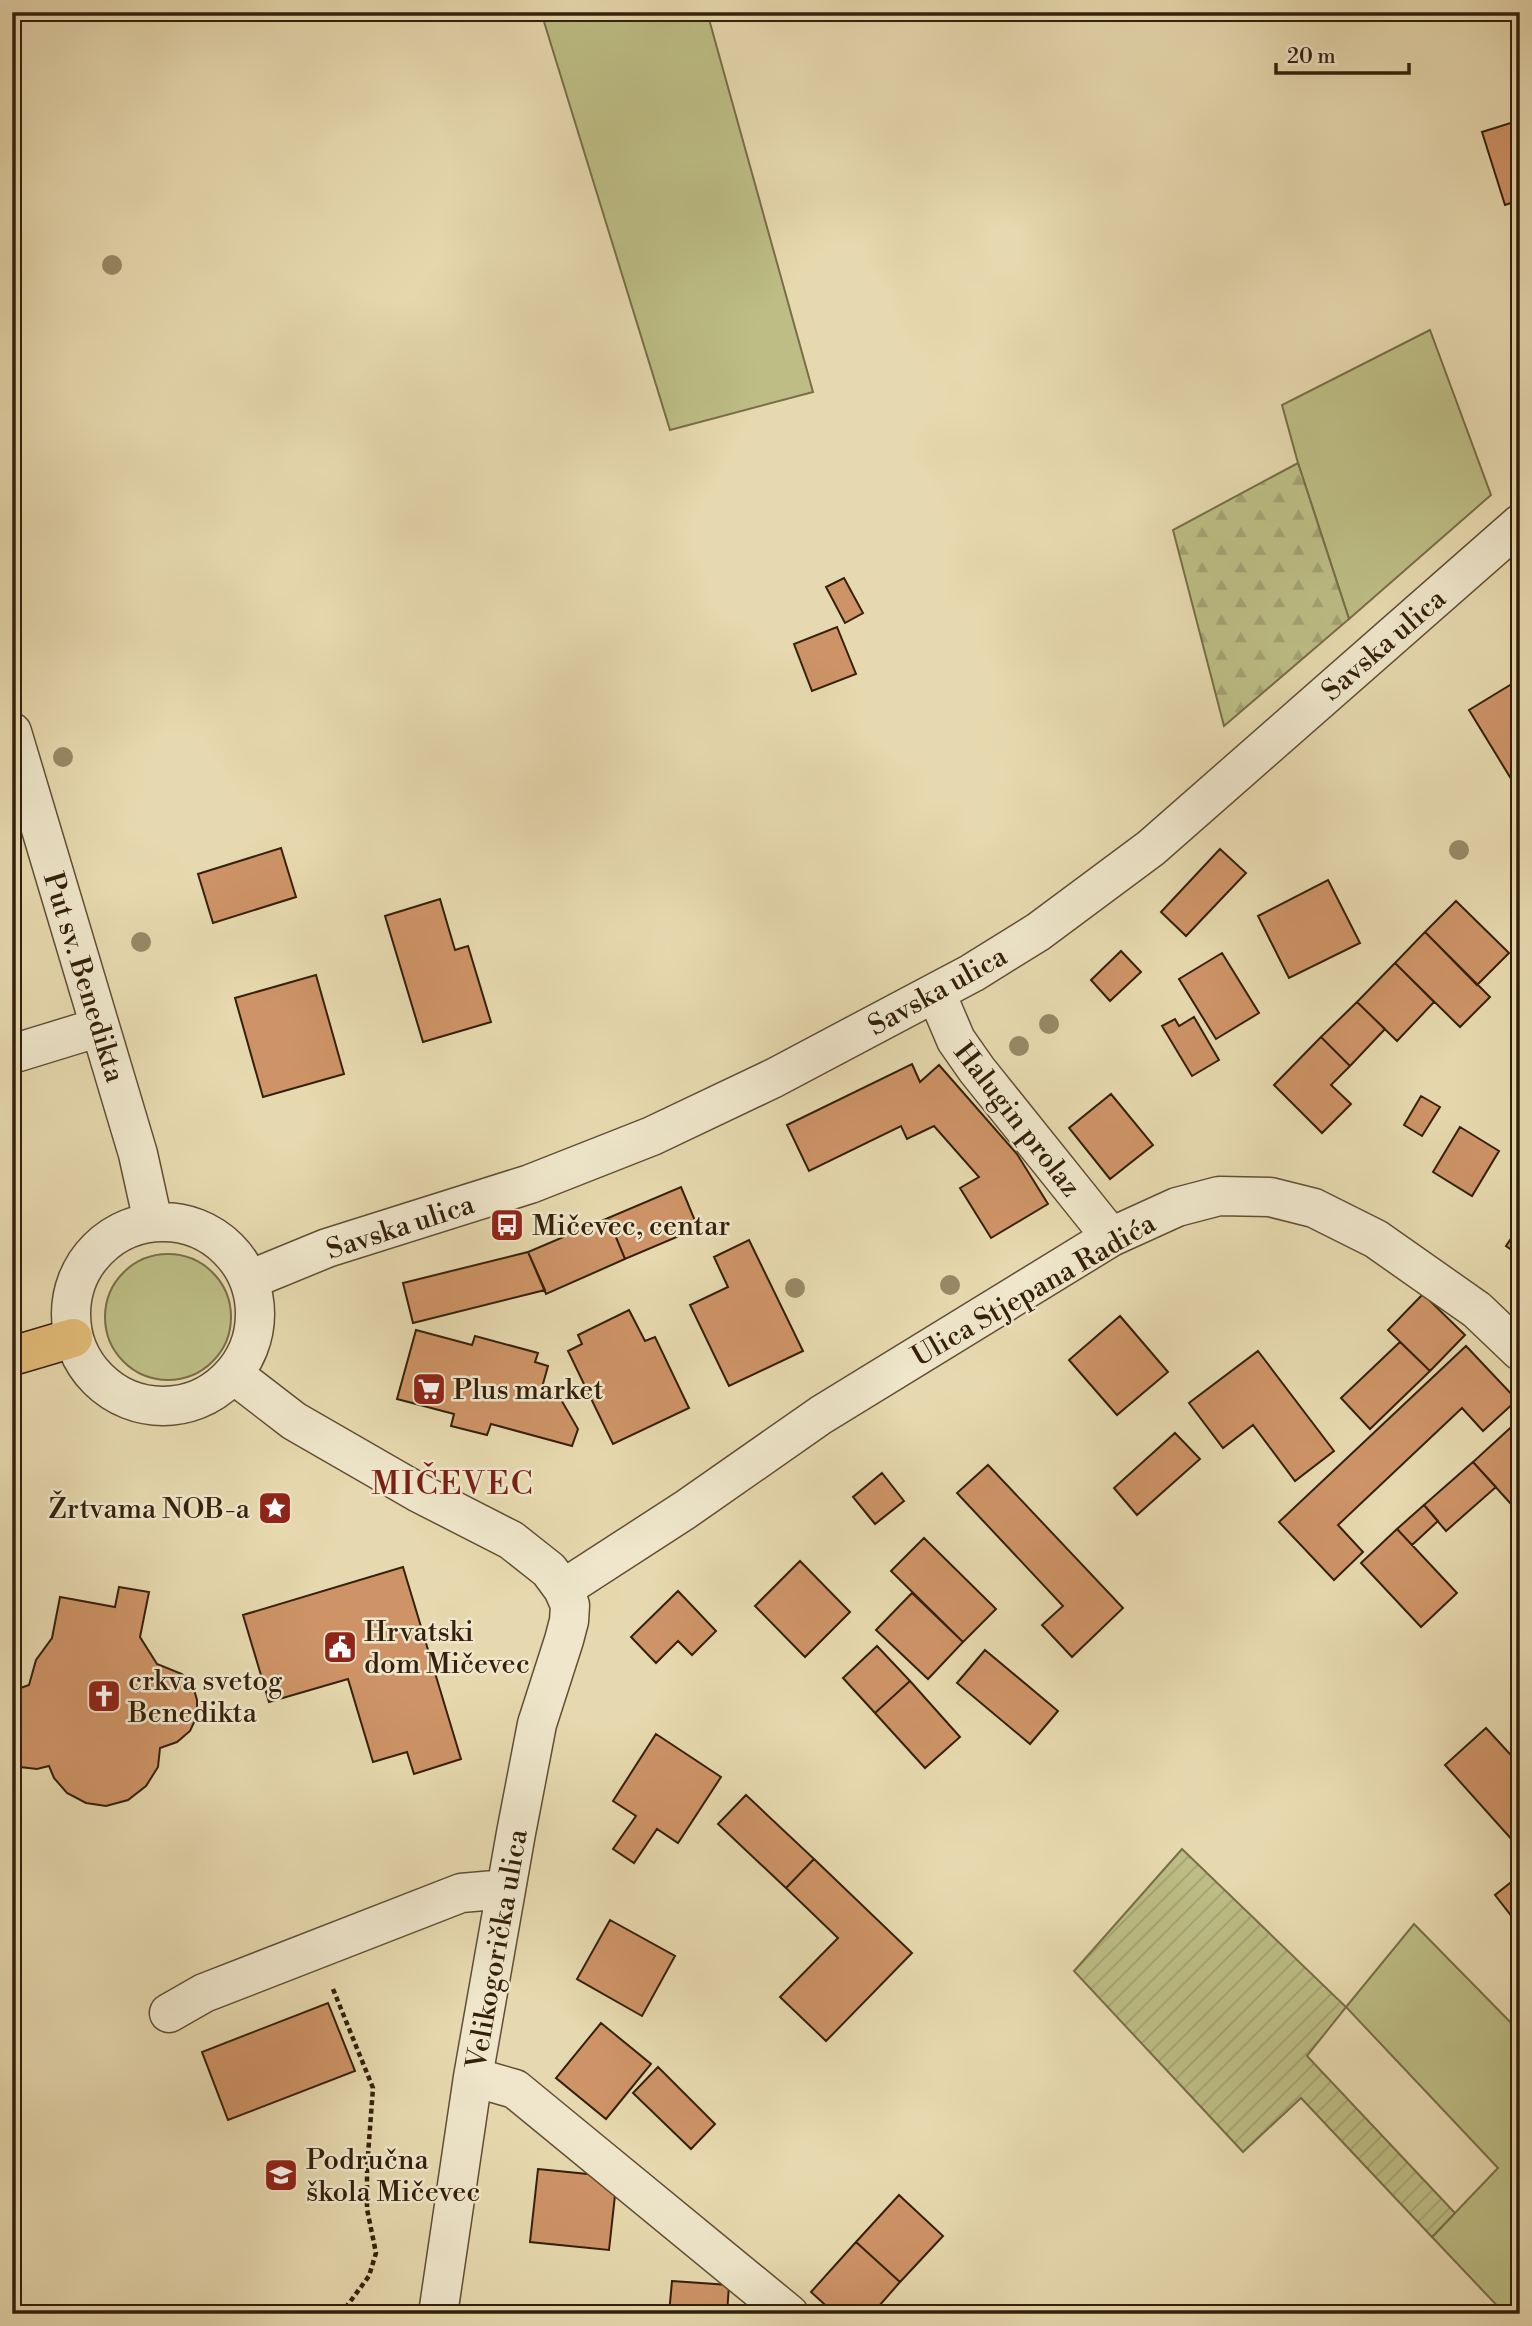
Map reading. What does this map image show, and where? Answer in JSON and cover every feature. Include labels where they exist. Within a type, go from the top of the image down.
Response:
[{"type":"main road","points":[[12,1356],[73,1338]]},
{"type":"street","name":"Savska ulica","points":[[248,1280],[327,1248],[530,1184],[652,1136],[774,1078],[936,993],[1038,932],[1151,848],[1520,524]]},
{"type":"street","name":"Put sv. Benedikta","points":[[12,732],[138,1154],[153,1222]]},
{"type":"street","name":"Halugin prolaz","points":[[936,993],[956,1040],[976,1070],[1111,1237]]},
{"type":"street","points":[[12,1054],[100,1027]]},
{"type":"street","name":"Ulica Stjepana Radića","points":[[563,1589],[674,1517],[821,1415],[1111,1237],[1177,1207],[1219,1196],[1270,1197],[1314,1208],[1376,1239],[1477,1310],[1520,1351]]},
{"type":"street","points":[[153,1222],[172,1222],[193,1227],[219,1241],[242,1266],[248,1280],[254,1305],[253,1332],[243,1359],[233,1374],[215,1390],[186,1403],[155,1405],[124,1397],[99,1380],[81,1358],[73,1338],[71,1303],[76,1281],[89,1258],[108,1239],[131,1227],[153,1222]]},
{"type":"street","points":[[233,1374],[294,1421],[419,1493],[510,1540],[549,1570],[563,1589]]},
{"type":"street","name":"Velikogorička ulica","points":[[438,2314],[473,2077],[537,1724],[569,1621],[569,1605],[563,1589]]},
{"type":"street","points":[[169,2013],[204,1993],[461,1893],[506,1889]]},
{"type":"street","points":[[473,2077],[515,2089],[789,2314]]},
{"type":"path","points":[[317,1949],[373,2088],[367,2208],[376,2253],[369,2276],[354,2300],[341,2314]]},
{"type":"green space","points":[[541,12],[707,12],[813,392],[670,430]]},
{"type":"green space","points":[[1430,330],[1491,495],[1349,619],[1282,405]]},
{"type":"green space","points":[[1298,463],[1349,619],[1224,726],[1173,530]]},
{"type":"green space","points":[[168,1254],[192,1259],[212,1273],[226,1293],[231,1317],[226,1341],[212,1361],[192,1375],[168,1380],[144,1375],[124,1361],[110,1341],[105,1317],[110,1293],[124,1273],[144,1259]]},
{"type":"green space","points":[[1182,1849],[1346,2007],[1307,2056],[1455,2213],[1432,2237],[1301,2098],[1243,2152],[1074,1971]]},
{"type":"green space","points":[[1414,1924],[1520,2032],[1520,2314],[1505,2314],[1432,2237],[1498,2168],[1346,2007]]},
{"type":"building","points":[[1520,120],[1520,200],[1505,205],[1482,132]]},
{"type":"building","points":[[844,578],[863,613],[845,623],[826,587]]},
{"type":"building","points":[[837,627],[856,674],[812,691],[794,644]]},
{"type":"building","points":[[1520,679],[1520,777],[1513,782],[1469,710]]},
{"type":"building","points":[[281,848],[296,897],[213,923],[198,874]]},
{"type":"building","points":[[1220,849],[1246,873],[1186,936],[1161,912]]},
{"type":"building","points":[[1328,880],[1360,943],[1289,978],[1258,916]]},
{"type":"building","points":[[440,899],[455,950],[468,946],[491,1022],[423,1042],[385,916]]},
{"type":"building","points":[[1456,901],[1509,953],[1477,985],[1425,932]]},
{"type":"building","points":[[1425,932],[1490,997],[1460,1027],[1395,963]]},
{"type":"building","points":[[1121,951],[1141,972],[1110,1001],[1091,980]]},
{"type":"building","points":[[1222,953],[1259,1013],[1216,1039],[1179,979]]},
{"type":"building","points":[[1395,963],[1434,1002],[1397,1041],[1357,1002]]},
{"type":"building","points":[[316,975],[344,1074],[263,1097],[235,998]]},
{"type":"building","points":[[1357,1002],[1385,1029],[1350,1066],[1321,1037]]},
{"type":"building","points":[[1194,1017],[1219,1060],[1192,1076],[1162,1026],[1175,1019],[1179,1026]]},
{"type":"building","points":[[1321,1037],[1350,1066],[1331,1085],[1351,1104],[1322,1133],[1274,1085]]},
{"type":"building","points":[[912,1064],[920,1082],[939,1065],[1017,1154],[1048,1204],[991,1238],[960,1188],[979,1177],[934,1126],[907,1139],[901,1126],[809,1171],[787,1125]]},
{"type":"building","points":[[1111,1094],[1153,1145],[1110,1179],[1069,1128]]},
{"type":"building","points":[[1421,1096],[1440,1107],[1422,1136],[1404,1125]]},
{"type":"building","points":[[1460,1127],[1499,1151],[1472,1196],[1433,1172]]},
{"type":"building","points":[[681,1187],[698,1228],[625,1259],[608,1218]]},
{"type":"building","points":[[608,1218],[625,1259],[546,1294],[528,1252]]},
{"type":"building","points":[[1520,1225],[1520,1256],[1506,1246]]},
{"type":"building","points":[[749,1240],[803,1351],[729,1386],[690,1305],[728,1287],[714,1257]]},
{"type":"building","points":[[528,1252],[545,1290],[413,1323],[403,1283]]},
{"type":"building","points":[[1423,1294],[1465,1335],[1430,1371],[1388,1330]]},
{"type":"building","points":[[629,1310],[645,1341],[655,1337],[689,1408],[613,1444],[568,1351],[582,1344],[578,1335]]},
{"type":"building","points":[[1120,1316],[1168,1372],[1117,1415],[1069,1360]]},
{"type":"building","points":[[416,1330],[472,1345],[475,1336],[538,1353],[535,1362],[548,1366],[541,1391],[559,1396],[578,1429],[572,1446],[491,1424],[487,1435],[451,1426],[454,1414],[397,1399]]},
{"type":"building","points":[[1400,1342],[1430,1371],[1370,1429],[1341,1398]]},
{"type":"building","points":[[1466,1346],[1517,1400],[1483,1431],[1462,1408],[1338,1525],[1363,1552],[1334,1580],[1279,1522]]},
{"type":"building","points":[[1258,1351],[1334,1451],[1295,1481],[1253,1425],[1223,1448],[1189,1403]]},
{"type":"building","points":[[1520,1419],[1520,1496],[1511,1504],[1473,1462]]},
{"type":"building","points":[[1175,1433],[1200,1459],[1137,1515],[1114,1488]]},
{"type":"building","points":[[1473,1462],[1496,1487],[1446,1531],[1424,1505]]},
{"type":"building","points":[[988,1465],[1123,1608],[1072,1657],[1042,1625],[1063,1606],[957,1493]]},
{"type":"building","points":[[882,1473],[904,1501],[875,1524],[853,1497]]},
{"type":"building","points":[[1424,1505],[1438,1521],[1412,1545],[1397,1529]]},
{"type":"building","points":[[1397,1529],[1457,1593],[1421,1627],[1361,1563]]},
{"type":"building","points":[[924,1538],[996,1609],[963,1642],[891,1571]]},
{"type":"building","points":[[800,1561],[850,1612],[805,1657],[755,1606]]},
{"type":"building","name":"Hrvatski dom Mičevec","points":[[403,1567],[461,1759],[414,1774],[407,1752],[373,1762],[348,1679],[269,1702],[243,1615]]},
{"type":"building","name":"crkva svetog Benedikta","points":[[119,1587],[149,1592],[140,1637],[157,1664],[182,1674],[193,1686],[197,1700],[197,1716],[190,1731],[177,1742],[160,1748],[158,1767],[146,1786],[128,1800],[106,1806],[86,1803],[67,1793],[54,1778],[49,1766],[37,1769],[12,1763],[12,1691],[29,1685],[36,1660],[52,1638],[60,1597],[115,1607]]},
{"type":"building","points":[[678,1591],[716,1631],[692,1655],[678,1641],[656,1663],[631,1637]]},
{"type":"building","points":[[912,1593],[963,1642],[928,1679],[876,1630]]},
{"type":"building","points":[[877,1646],[910,1681],[875,1713],[843,1678]]},
{"type":"building","points":[[985,1650],[1058,1711],[1030,1744],[957,1683]]},
{"type":"building","points":[[910,1681],[960,1737],[925,1768],[875,1713]]},
{"type":"building","points":[[1486,1728],[1520,1765],[1520,1837],[1514,1842],[1445,1765]]},
{"type":"building","points":[[656,1734],[721,1777],[678,1843],[657,1829],[634,1863],[613,1849],[636,1816],[613,1801]]},
{"type":"building","points":[[746,1795],[814,1859],[786,1888],[718,1824]]},
{"type":"building","points":[[814,1859],[912,1953],[826,2041],[780,1997],[838,1938],[786,1888]]},
{"type":"building","points":[[1520,1875],[1520,1927],[1495,1895]]},
{"type":"building","points":[[610,1920],[675,1956],[642,2016],[577,1979]]},
{"type":"building","points":[[328,2003],[355,2071],[228,2120],[202,2052]]},
{"type":"building","points":[[601,2023],[651,2064],[606,2119],[556,2078]]},
{"type":"building","points":[[658,2067],[715,2124],[691,2149],[633,2093]]},
{"type":"building","points":[[538,2169],[617,2177],[609,2250],[530,2242]]},
{"type":"building","points":[[899,2195],[943,2236],[900,2282],[856,2242]]},
{"type":"building","points":[[856,2242],[900,2282],[872,2314],[835,2314],[811,2292]]},
{"type":"building","points":[[672,2281],[729,2285],[727,2314],[669,2314]]},
{"type":"place","name":"Mičevec, centar","points":[[507,1225]]},
{"type":"place","name":"Plus market","points":[[429,1389]]},
{"type":"place","name":"Žrtvama NOB-a","points":[[275,1508]]},
{"type":"place","name":"Hrvatski dom Mičevec","points":[[340,1647]]},
{"type":"place","name":"crkva svetog Benedikta","points":[[104,1696]]},
{"type":"place","name":"Područna škola Mičevec","points":[[281,2175]]},
{"type":"district","name":"MIČEVEC","points":[[453,1483]]}]
